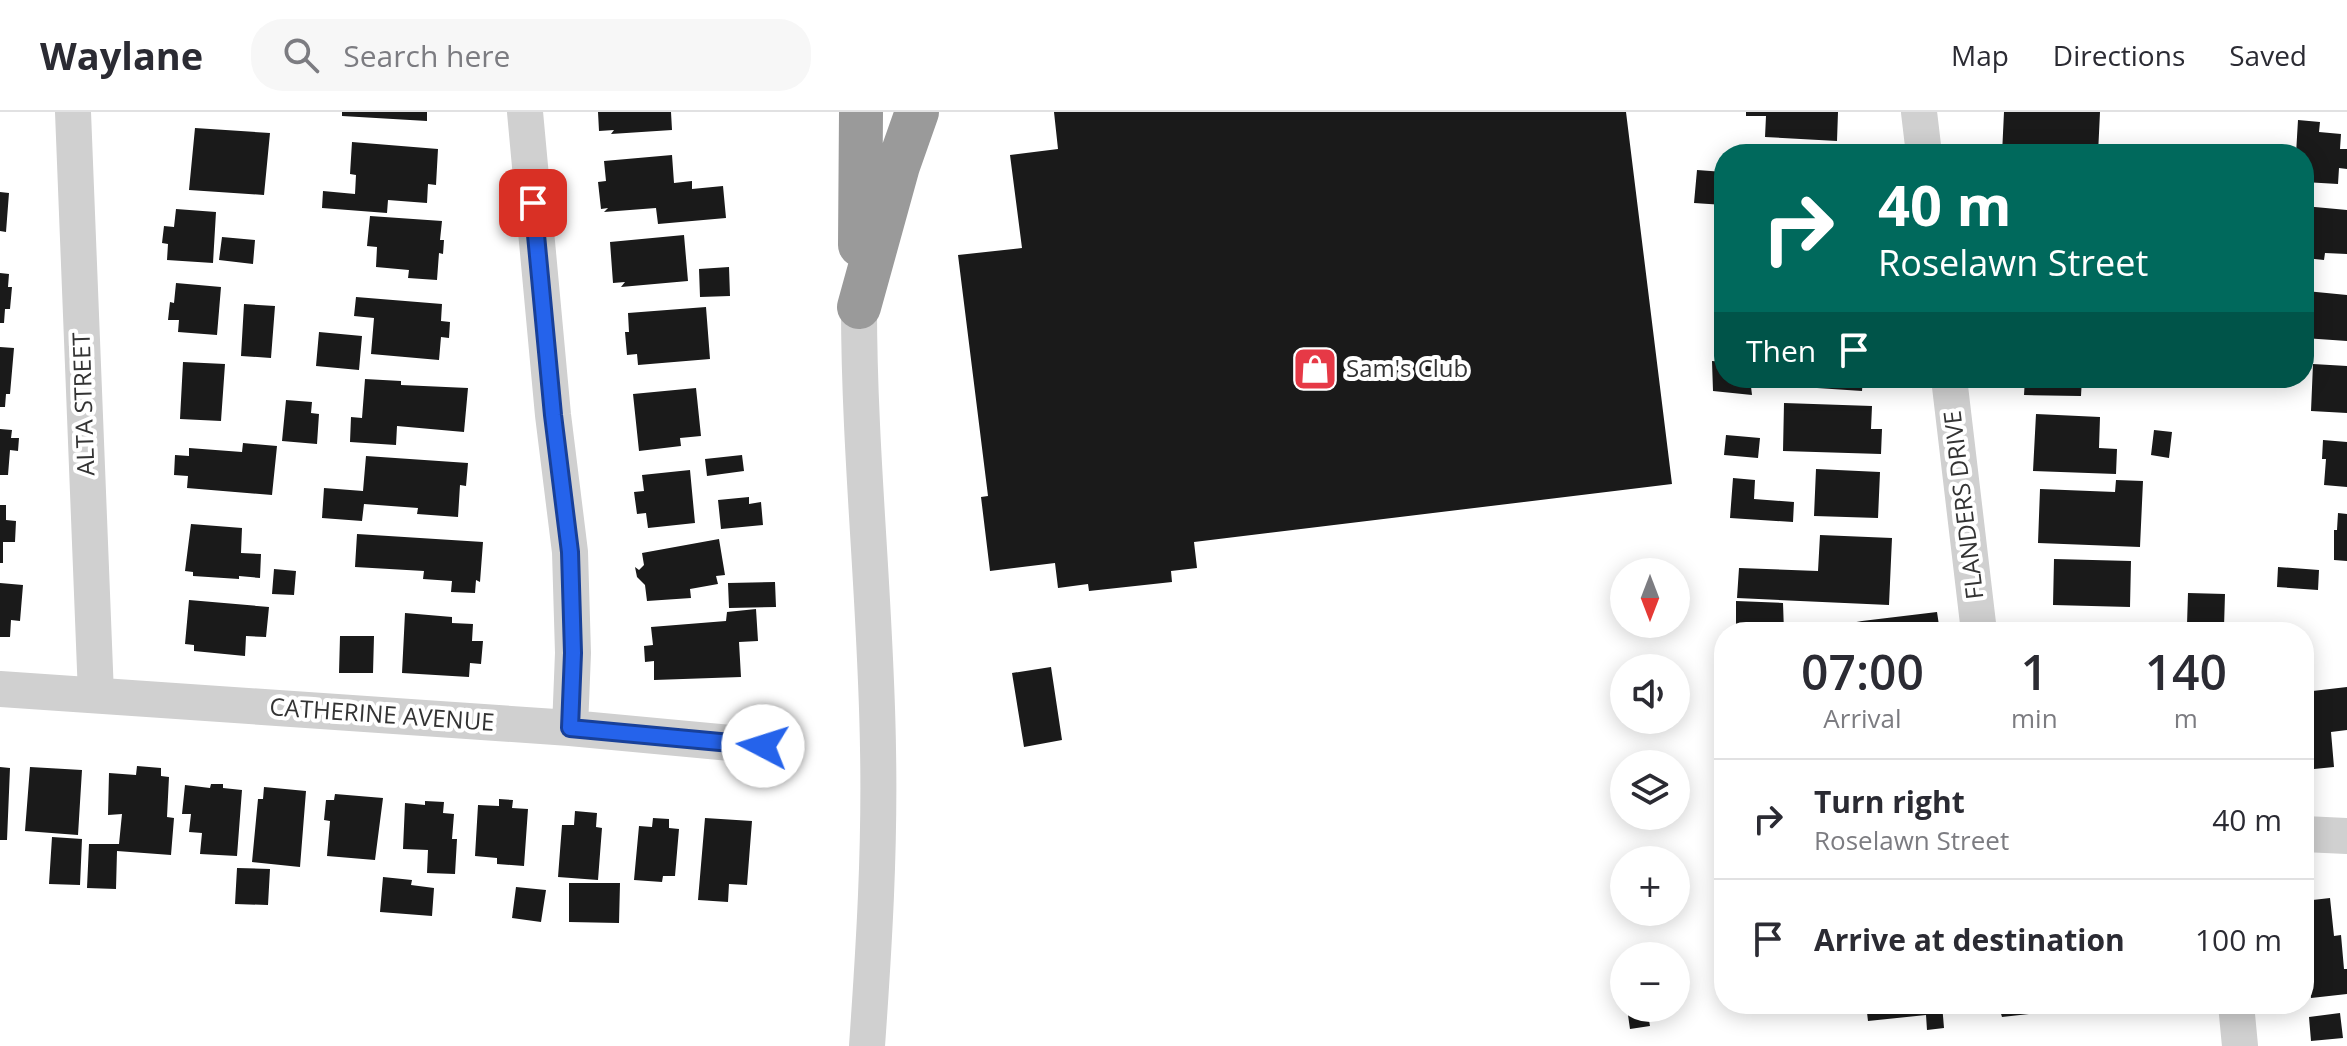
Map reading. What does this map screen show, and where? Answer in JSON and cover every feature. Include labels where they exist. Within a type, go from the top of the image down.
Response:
[{"type":"highway","points":[[859,307],[861,112]]},
{"type":"highway","points":[[859,307],[898,166],[917,112]]},
{"type":"street","name":"ALTA STREET","points":[[73,112],[96,695]]},
{"type":"street","points":[[525,112],[553,415],[570,552],[573,653],[570,728]]},
{"type":"street","points":[[1919,112],[1923,144]]},
{"type":"street","points":[[859,307],[859,381],[878,748],[877,901],[867,1046]]},
{"type":"street","name":"FLANDERS DRIVE","points":[[1950,388],[1978,622]]},
{"type":"street","name":"CATHERINE AVENUE","points":[[0,689],[570,728],[763,746]]},
{"type":"street","points":[[2314,834],[2347,836]]},
{"type":"street","points":[[2237,1014],[2240,1046]]},
{"type":"building","points":[[342,112],[427,112],[427,121],[342,116]]},
{"type":"building","points":[[598,112],[671,112],[672,130],[611,134],[614,130],[599,131]]},
{"type":"building","name":"Sam's Club","points":[[1054,112],[1626,112],[1672,484],[1194,542],[1197,568],[1171,571],[1172,582],[1089,591],[1088,584],[1058,588],[1055,563],[990,571],[981,497],[988,496],[958,255],[1022,248],[1010,155],[1058,149]]},
{"type":"building","points":[[1746,112],[1838,112],[1837,141],[1765,137],[1766,116],[1746,116]]},
{"type":"building","points":[[2004,112],[2100,112],[2098,144],[2002,144]]},
{"type":"building","points":[[2298,120],[2320,122],[2319,132],[2341,134],[2340,149],[2347,149],[2347,169],[2339,168],[2338,184],[2314,183],[2314,144],[2297,144]]},
{"type":"building","points":[[195,128],[270,133],[264,195],[189,190]]},
{"type":"building","points":[[352,142],[438,149],[436,185],[428,184],[427,203],[388,200],[387,213],[322,208],[323,191],[355,194],[356,175],[350,174]]},
{"type":"building","points":[[672,155],[674,183],[692,181],[692,189],[723,186],[726,218],[658,224],[656,208],[604,212],[608,208],[601,209],[598,182],[606,181],[604,161]]},
{"type":"building","points":[[1697,170],[1714,171],[1714,204],[1694,203]]},
{"type":"building","points":[[0,192],[9,193],[6,232],[0,231]]},
{"type":"building","points":[[2314,207],[2347,210],[2347,254],[2325,253],[2324,260],[2314,259]]},
{"type":"building","points":[[176,209],[216,212],[213,263],[167,260],[168,244],[162,243],[164,226],[174,227]]},
{"type":"building","points":[[370,216],[442,221],[440,240],[444,240],[443,254],[439,253],[437,280],[408,278],[409,270],[376,267],[377,247],[367,246]]},
{"type":"building","points":[[684,235],[688,281],[621,287],[625,282],[613,283],[610,242]]},
{"type":"building","points":[[222,237],[255,240],[253,264],[219,260]]},
{"type":"building","points":[[729,267],[730,296],[700,297],[699,269]]},
{"type":"building","points":[[0,273],[9,274],[8,287],[12,287],[10,309],[5,309],[4,323],[0,323]]},
{"type":"building","points":[[176,283],[221,287],[217,335],[178,332],[179,320],[168,320]]},
{"type":"building","points":[[2314,292],[2347,295],[2347,341],[2314,339]]},
{"type":"building","points":[[356,297],[442,304],[441,321],[450,322],[449,338],[441,337],[439,360],[371,354],[374,318],[354,316]]},
{"type":"building","points":[[244,304],[275,306],[271,358],[241,356]]},
{"type":"building","points":[[706,307],[710,359],[638,365],[637,354],[627,355],[625,332],[629,332],[628,313]]},
{"type":"building","points":[[319,332],[362,336],[359,370],[316,366]]},
{"type":"building","points":[[0,347],[14,348],[10,394],[6,394],[5,407],[0,407]]},
{"type":"building","points":[[1712,361],[1714,388],[1751,388],[1752,395],[1713,391]]},
{"type":"building","points":[[183,362],[225,364],[221,421],[180,419]]},
{"type":"building","points":[[2314,364],[2347,366],[2347,413],[2311,411]]},
{"type":"building","points":[[365,379],[401,381],[401,385],[468,388],[464,432],[397,426],[396,445],[350,442],[351,417],[362,418]]},
{"type":"building","points":[[696,388],[701,436],[680,438],[681,446],[639,451],[633,394]]},
{"type":"building","points":[[1817,388],[1862,388],[1862,391]]},
{"type":"building","points":[[2024,388],[2081,388],[2081,396],[2024,395]]},
{"type":"building","points":[[286,400],[312,402],[311,413],[319,414],[317,444],[282,441]]},
{"type":"building","points":[[1784,403],[1872,406],[1871,429],[1882,429],[1881,454],[1783,451]]},
{"type":"building","points":[[2036,414],[2100,417],[2099,448],[2117,449],[2116,474],[2033,471]]},
{"type":"building","points":[[0,429],[12,430],[11,438],[19,438],[18,451],[10,450],[8,475],[0,475]]},
{"type":"building","points":[[2154,430],[2172,432],[2169,458],[2151,455]]},
{"type":"building","points":[[1726,435],[1760,438],[1758,458],[1724,455]]},
{"type":"building","points":[[2323,440],[2347,442],[2347,487],[2324,485],[2326,459],[2322,459]]},
{"type":"building","points":[[243,443],[277,446],[272,495],[187,488],[188,476],[174,475],[175,455],[189,456],[189,448],[242,452]]},
{"type":"building","points":[[742,455],[744,471],[707,476],[705,459]]},
{"type":"building","points":[[366,456],[468,463],[466,486],[460,485],[458,517],[417,514],[418,508],[364,504],[362,521],[322,518],[324,488],[363,491]]},
{"type":"building","points":[[1816,469],[1880,472],[1878,518],[1814,516]]},
{"type":"building","points":[[690,470],[695,523],[648,528],[646,513],[637,514],[634,492],[644,491],[642,475]]},
{"type":"building","points":[[1733,478],[1755,480],[1754,499],[1794,502],[1793,522],[1730,518]]},
{"type":"building","points":[[2116,480],[2143,481],[2140,547],[2038,543],[2040,489],[2115,492]]},
{"type":"building","points":[[749,497],[749,504],[761,502],[763,525],[721,529],[718,500]]},
{"type":"building","points":[[0,505],[6,505],[6,520],[16,521],[15,542],[3,542],[3,563],[0,563]]},
{"type":"building","points":[[2338,513],[2347,514],[2347,561],[2334,560],[2334,530],[2337,530]]},
{"type":"building","points":[[191,524],[242,528],[241,553],[261,554],[260,578],[193,576],[193,572],[185,571]]},
{"type":"building","points":[[357,534],[483,542],[480,582],[476,580],[475,593],[451,592],[452,581],[423,579],[424,571],[355,567]]},
{"type":"building","points":[[1820,535],[1892,538],[1889,605],[1737,598],[1739,568],[1818,571]]},
{"type":"building","points":[[719,539],[725,575],[716,576],[718,584],[690,589],[691,598],[647,601],[645,585],[637,577],[635,567],[639,570],[644,565],[642,553]]},
{"type":"building","points":[[2054,559],[2131,561],[2130,607],[2053,605]]},
{"type":"building","points":[[2278,567],[2319,570],[2318,590],[2277,587]]},
{"type":"building","points":[[274,569],[296,571],[294,595],[272,594]]},
{"type":"building","points":[[775,582],[776,607],[729,608],[728,583]]},
{"type":"building","points":[[0,583],[23,585],[20,621],[11,620],[10,637],[0,637]]},
{"type":"building","points":[[2188,593],[2225,594],[2224,622],[2187,622]]},
{"type":"building","points":[[189,600],[269,607],[266,637],[246,636],[245,656],[194,651],[194,645],[185,644]]},
{"type":"building","points":[[1736,601],[1783,603],[1784,622],[1736,622]]},
{"type":"building","points":[[756,609],[758,641],[739,642],[741,677],[654,680],[654,661],[645,662],[644,646],[653,645],[651,627],[726,621],[727,612]]},
{"type":"building","points":[[1937,612],[1938,622],[1856,622]]},
{"type":"building","points":[[405,613],[452,617],[452,623],[473,624],[472,641],[483,641],[481,664],[470,663],[469,677],[402,673]]},
{"type":"building","points":[[340,636],[374,636],[373,673],[339,673]]},
{"type":"building","points":[[1051,667],[1062,740],[1024,747],[1012,673]]},
{"type":"building","points":[[2347,687],[2347,730],[2331,732],[2334,767],[2314,769],[2314,691]]},
{"type":"building","points":[[137,766],[161,768],[161,776],[169,777],[167,817],[174,818],[171,855],[117,851],[116,889],[87,888],[89,844],[119,844],[122,814],[108,815],[109,773],[136,775]]},
{"type":"building","points":[[0,767],[10,768],[7,840],[0,840]]},
{"type":"building","points":[[30,767],[82,770],[78,835],[25,831]]},
{"type":"building","points":[[211,784],[242,790],[237,856],[200,854],[202,833],[189,832],[191,814],[182,814],[185,785],[210,788]]},
{"type":"building","points":[[264,787],[306,791],[300,867],[252,862],[258,799],[263,799]]},
{"type":"building","points":[[335,794],[383,798],[375,860],[327,856],[330,821],[324,820],[326,800],[334,800]]},
{"type":"building","points":[[499,799],[513,800],[512,808],[528,809],[524,866],[497,864],[497,858],[475,856],[478,805],[499,806]]},
{"type":"building","points":[[425,801],[444,802],[443,813],[454,814],[452,839],[457,839],[455,874],[427,873],[428,850],[403,849],[405,803],[425,805]]},
{"type":"building","points":[[575,811],[597,813],[596,827],[602,828],[598,880],[558,877],[562,825],[574,825]]},
{"type":"building","points":[[653,818],[669,819],[669,828],[679,829],[675,876],[663,876],[662,882],[634,880],[639,826],[652,827]]},
{"type":"building","points":[[705,818],[752,821],[747,885],[729,884],[728,902],[698,900]]},
{"type":"building","points":[[52,837],[82,839],[80,885],[49,884]]},
{"type":"building","points":[[237,868],[270,869],[268,905],[235,904]]},
{"type":"building","points":[[383,877],[412,880],[411,885],[434,888],[432,916],[380,912]]},
{"type":"building","points":[[569,883],[620,883],[619,923],[569,922]]},
{"type":"building","points":[[516,887],[546,890],[541,922],[512,918]]},
{"type":"building","points":[[2330,898],[2334,936],[2341,935],[2344,969],[2347,969],[2347,994],[2314,998],[2314,900]]},
{"type":"building","points":[[2340,1013],[2343,1038],[2311,1041],[2309,1017]]},
{"type":"building","points":[[1867,1014],[1943,1014],[1944,1028],[1927,1030],[1926,1015],[1868,1021]]},
{"type":"building","points":[[2001,1014],[2029,1014],[2002,1017]]},
{"type":"building","points":[[1629,1022],[1649,1022],[1650,1026],[1630,1029]]},
{"type":"place","name":"Sam's Club","points":[[1315,369]]},
{"type":"route","points":[[533,203],[553,415],[570,552],[573,653],[570,728],[763,746]]}]
